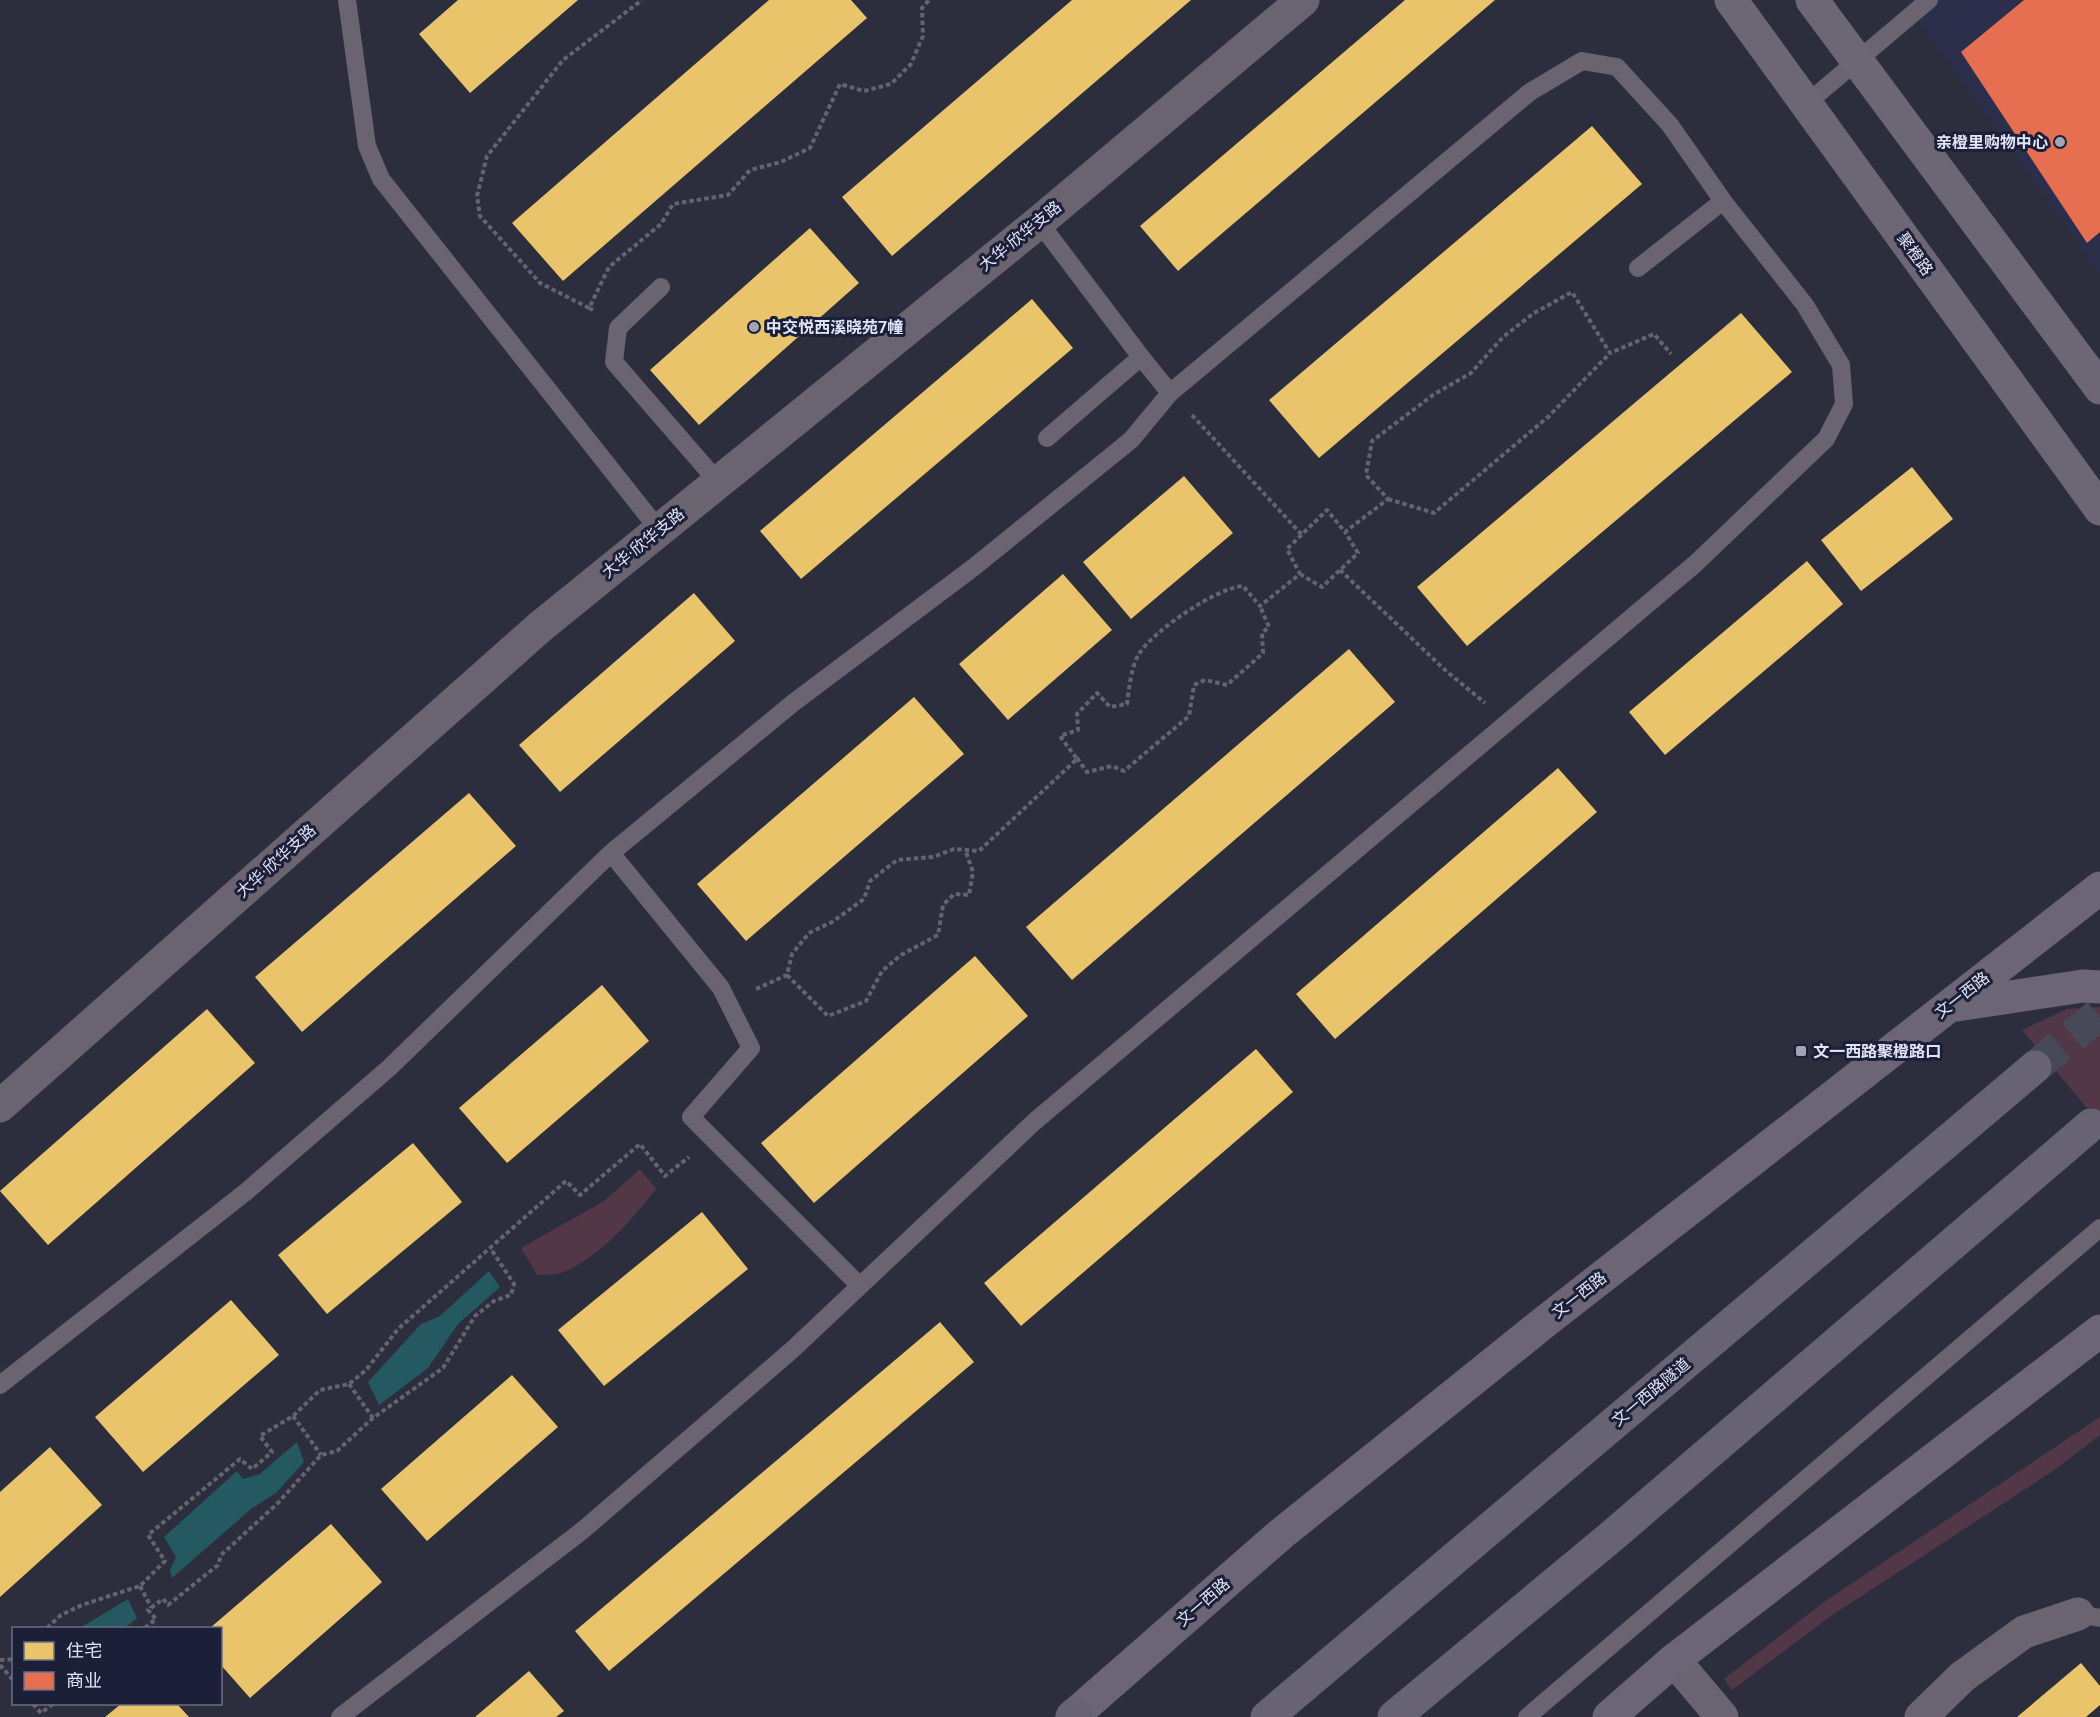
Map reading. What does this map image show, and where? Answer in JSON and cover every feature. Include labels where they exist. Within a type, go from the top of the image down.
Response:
[{"type":"highway","name":"文一西路隧道","points":[[1267,1717],[2035,1067]]},
{"type":"highway","points":[[1394,1717],[1612,1536],[2091,1125]]},
{"type":"main road","name":"文一西路","points":[[1073,1716],[1281,1534],[1542,1324],[2100,888]]},
{"type":"main road","points":[[1948,1006],[2083,986],[2100,987]]},
{"type":"main road","points":[[1609,1717],[1674,1660],[2100,1331]]},
{"type":"street","name":"大华·欣华支路","points":[[0,1106],[540,627],[1039,222],[1303,0]]},
{"type":"street","name":"聚橙路","points":[[1731,0],[2100,508]]},
{"type":"street","points":[[1812,0],[2100,388]]},
{"type":"street","points":[[1921,1717],[1962,1677],[2024,1632],[2089,1616]]},
{"type":"street","points":[[1674,1660],[1722,1717]]},
{"type":"lane","points":[[347,0],[367,146],[381,179],[659,530]]},
{"type":"lane","points":[[1806,104],[1929,0]]},
{"type":"lane","points":[[0,1385],[247,1191],[380,1076],[611,853],[793,702],[974,567],[1131,440],[1170,393],[1530,92],[1582,61],[1617,67],[1670,125],[1723,201],[1805,305],[1841,365],[1844,404],[1826,439],[1695,564],[1034,1122],[792,1350],[583,1530],[340,1717]]},
{"type":"lane","points":[[1638,268],[1723,201]]},
{"type":"lane","points":[[1039,222],[1140,357],[1170,393]]},
{"type":"lane","points":[[661,287],[618,328],[614,362],[718,482]]},
{"type":"lane","points":[[1047,438],[1140,357]]},
{"type":"lane","points":[[611,853],[721,988],[751,1048],[691,1117],[860,1286]]},
{"type":"lane","points":[[1527,1717],[2100,1228]]},
{"type":"path","points":[[618,328],[589,308],[540,283],[480,216],[477,196],[487,156],[563,60],[642,0]]},
{"type":"path","points":[[589,308],[609,267],[661,224],[674,204],[728,195],[750,170],[781,162],[810,148],[840,84],[864,91],[891,84],[911,64],[923,36],[922,8],[929,0]]},
{"type":"path","points":[[1610,353],[1572,292],[1533,313],[1503,337],[1471,373],[1424,401],[1372,441],[1366,475],[1388,499],[1434,513],[1548,417],[1610,353],[1654,334],[1671,354]]},
{"type":"path","points":[[1170,393],[1302,535]]},
{"type":"path","points":[[1345,532],[1388,499]]},
{"type":"path","points":[[1327,510],[1358,553],[1322,587],[1300,574],[1287,549],[1302,535],[1327,510]]},
{"type":"path","points":[[1340,570],[1445,670],[1507,721]]},
{"type":"path","points":[[1260,606],[1300,574]]},
{"type":"path","points":[[1243,586],[1260,606],[1269,627],[1262,633],[1263,653],[1227,685],[1205,680],[1194,685],[1189,716],[1124,771],[1112,766],[1087,772],[1074,755],[1060,736],[1078,729],[1077,714],[1097,693],[1110,707],[1127,704],[1139,654],[1167,627],[1202,601],[1230,587],[1243,586]]},
{"type":"path","points":[[787,975],[792,954],[809,933],[832,922],[864,899],[870,881],[897,860],[933,857],[954,849],[966,852],[979,851],[1077,759],[1074,755]]},
{"type":"path","points":[[787,975],[828,1016],[866,1001],[882,971],[900,955],[938,935],[943,905],[954,894],[969,895],[973,872],[966,852]]},
{"type":"path","points":[[728,1002],[787,975]]},
{"type":"path","points":[[49,1627],[61,1614],[110,1594],[140,1586],[165,1561],[148,1535],[240,1459],[252,1469],[272,1452],[260,1436],[293,1416],[320,1390],[349,1384],[366,1370],[398,1329],[566,1181],[580,1195],[640,1144],[665,1176],[713,1138]]},
{"type":"path","points":[[147,1627],[156,1619],[148,1610],[151,1607],[163,1599],[168,1605],[218,1565],[221,1555],[277,1504],[321,1455],[337,1452],[373,1418],[442,1368],[475,1316],[494,1301],[511,1294],[514,1284],[491,1249]]},
{"type":"path","points":[[349,1384],[373,1418]]},
{"type":"path","points":[[293,1416],[321,1455]]},
{"type":"path","points":[[140,1586],[151,1607]]},
{"type":"path","points":[[0,1665],[12,1679]]},
{"type":"path","points":[[34,1705],[41,1713],[52,1705]]},
{"type":"shaded area","name":"亲橙里购物中心","points":[[1904,0],[2100,0],[2100,273],[1914,14]]},
{"type":"shaded area","points":[[2100,1007],[2100,1124],[2022,1030],[2067,1009]]},
{"type":"shaded area","points":[[640,1169],[656,1189],[637,1213],[588,1259],[558,1274],[537,1275],[521,1248],[604,1201]]},
{"type":"shaded area","points":[[489,1271],[500,1287],[458,1324],[428,1368],[379,1405],[368,1382],[421,1324],[440,1316]]},
{"type":"shaded area","points":[[2100,1417],[2100,1435],[2053,1471],[1831,1616],[1732,1690],[1724,1679],[1824,1602]]},
{"type":"shaded area","points":[[297,1442],[304,1462],[276,1493],[251,1509],[172,1578],[170,1570],[176,1557],[164,1537],[237,1471],[243,1479],[260,1474]]},
{"type":"shaded area","points":[[128,1599],[137,1618],[126,1627],[82,1627]]},
{"type":"building: 住宅","points":[[458,0],[578,0],[470,93],[419,34]]},
{"type":"building: 住宅","points":[[769,0],[851,0],[867,18],[563,281],[512,223]]},
{"type":"building: 住宅","points":[[1072,0],[1191,0],[892,256],[842,197]]},
{"type":"building: 住宅","points":[[1405,0],[1495,0],[1178,271],[1140,226]]},
{"type":"building: 住宅","points":[[1592,126],[1642,184],[1319,458],[1269,400]]},
{"type":"building: 住宅","name":"中交悦西溪晓苑7幢","points":[[810,228],[859,283],[699,425],[650,370]]},
{"type":"building: 住宅","points":[[1032,299],[1073,348],[801,579],[760,531]]},
{"type":"building: 住宅","points":[[1741,313],[1792,372],[1467,646],[1417,587]]},
{"type":"building: 住宅","points":[[1912,467],[1953,519],[1861,591],[1821,540]]},
{"type":"building: 住宅","points":[[1184,476],[1233,533],[1131,619],[1083,562]]},
{"type":"building: 住宅","points":[[1807,561],[1843,604],[1665,755],[1629,712]]},
{"type":"building: 住宅","points":[[1063,574],[1112,630],[1008,720],[959,664]]},
{"type":"building: 住宅","points":[[694,593],[735,641],[560,792],[519,745]]},
{"type":"building: 住宅","points":[[1349,649],[1395,702],[1072,980],[1026,927]]},
{"type":"building: 住宅","points":[[914,697],[964,754],[746,941],[697,884]]},
{"type":"building: 住宅","points":[[1558,768],[1597,812],[1335,1039],[1296,994]]},
{"type":"building: 住宅","points":[[469,793],[516,846],[302,1032],[255,977]]},
{"type":"building: 住宅","points":[[975,956],[1028,1016],[814,1203],[761,1143]]},
{"type":"building: 住宅","points":[[602,985],[649,1041],[507,1163],[459,1108]]},
{"type":"building: 住宅","points":[[207,1009],[255,1063],[48,1245],[0,1191]]},
{"type":"building: 住宅","points":[[1256,1049],[1293,1092],[1021,1326],[984,1283]]},
{"type":"building: 住宅","points":[[413,1143],[462,1202],[327,1314],[278,1255]]},
{"type":"building: 住宅","points":[[702,1212],[748,1269],[604,1386],[558,1330]]},
{"type":"building: 住宅","points":[[231,1300],[279,1355],[143,1472],[95,1417]]},
{"type":"building: 住宅","points":[[940,1322],[974,1362],[609,1671],[575,1631]]},
{"type":"building: 住宅","points":[[512,1375],[558,1427],[427,1541],[381,1489]]},
{"type":"building: 住宅","points":[[50,1447],[102,1505],[0,1597],[0,1492]]},
{"type":"building: 住宅","points":[[331,1524],[382,1582],[250,1698],[222,1666],[222,1627],[211,1627]]},
{"type":"building: 住宅","points":[[2081,1663],[2100,1686],[2100,1705],[2086,1717],[2017,1717]]},
{"type":"building: 住宅","points":[[529,1671],[564,1711],[556,1717],[475,1717]]},
{"type":"building: 住宅","points":[[120,1705],[178,1705],[189,1717],[105,1717]]},
{"type":"building: 商业","name":"亲橙里购物中心","points":[[2024,0],[2100,0],[2100,232],[2087,243],[1961,52]]},
{"type":"tunnel","points":[[2035,1067],[2100,1013]]},
{"type":"place","name":"亲橙里购物中心","points":[[2060,142]]},
{"type":"place","name":"中交悦西溪晓苑7幢","points":[[754,327]]},
{"type":"place","name":"文一西路聚橙路口","points":[[1801,1051]]}]
